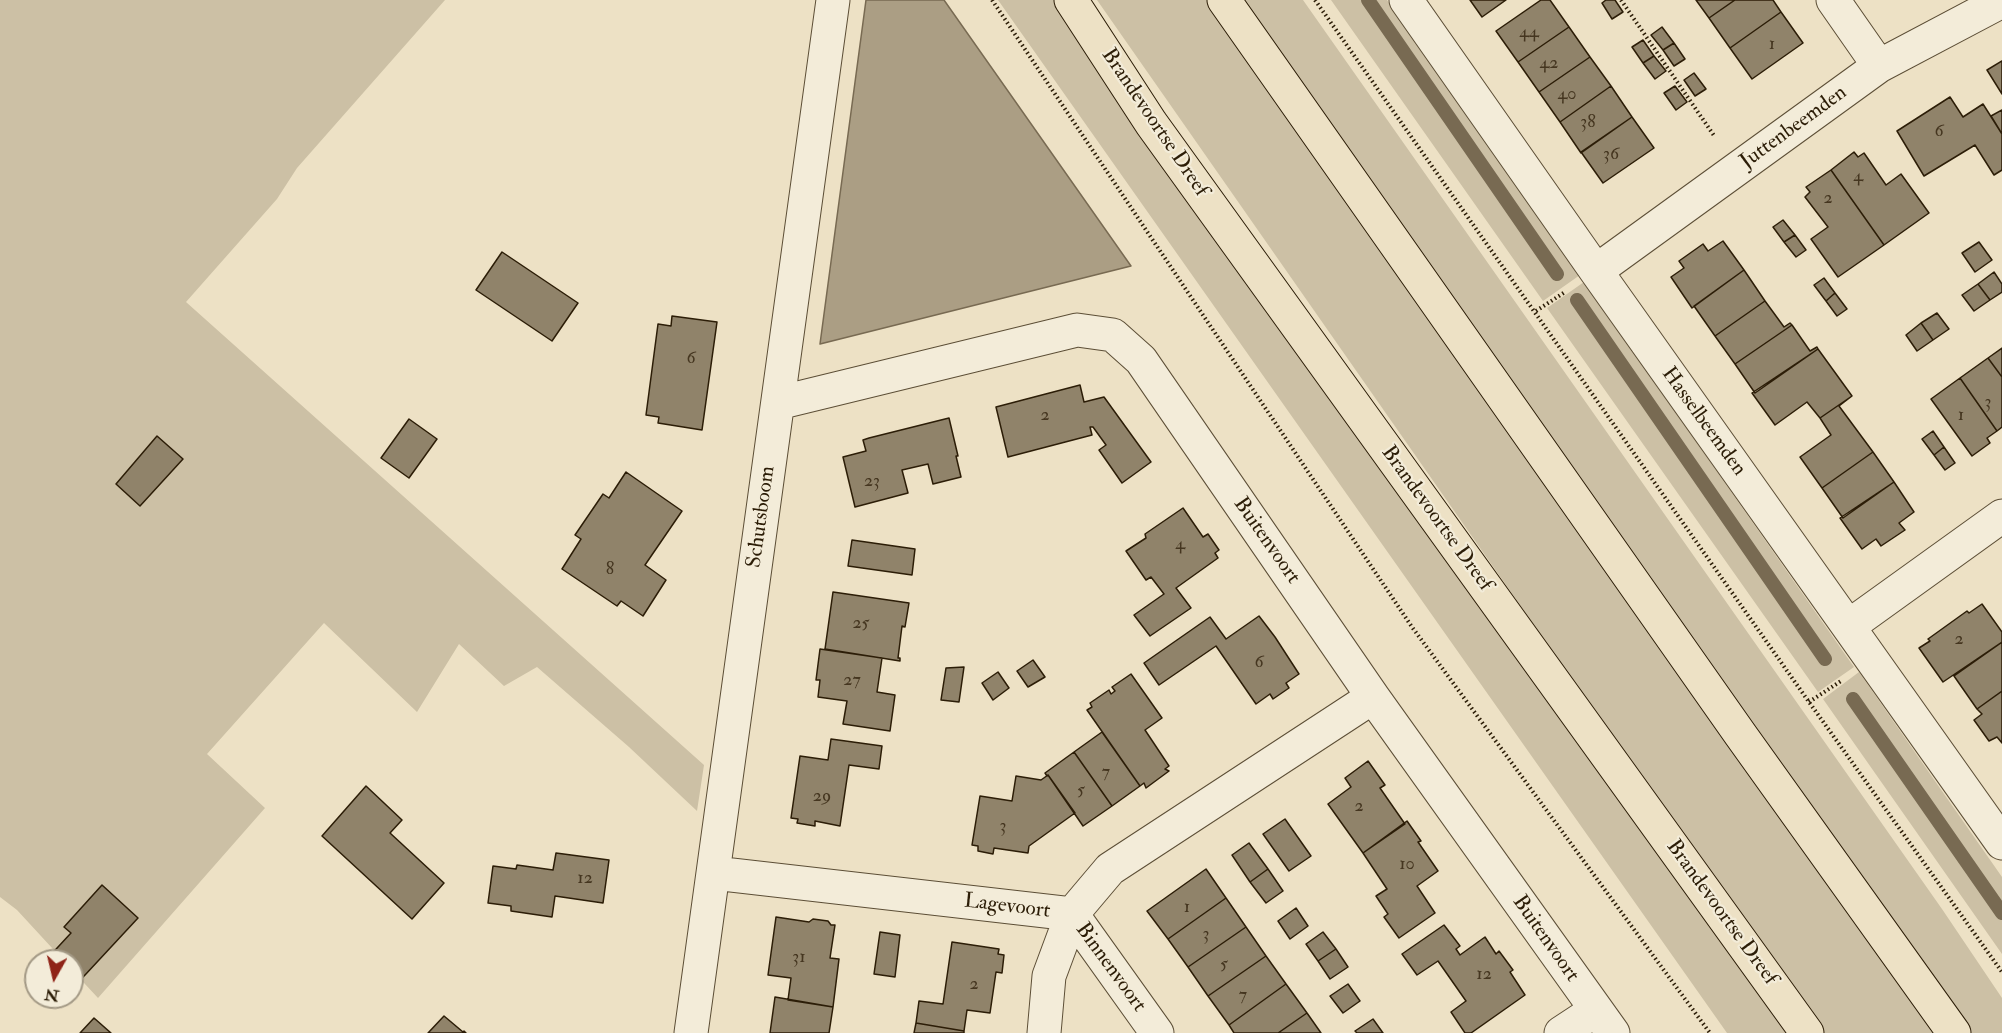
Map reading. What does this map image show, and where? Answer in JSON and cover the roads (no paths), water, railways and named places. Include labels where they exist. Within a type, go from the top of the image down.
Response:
[{"type":"main road","name":"Brandevoortse Dreef","points":[[1071,0],[1151,123],[1807,1033]]},
{"type":"main road","points":[[1224,0],[1954,1033]]},
{"type":"street","name":"Schutsboom","points":[[691,1033],[833,0]]},
{"type":"street","name":"Hasselbeemden","points":[[1406,0],[2002,843]]},
{"type":"street","points":[[1833,0],[1879,66]]},
{"type":"street","name":"Juttenbeemden","points":[[1596,271],[1879,66],[2002,2]]},
{"type":"street","name":"Buitenvoort","points":[[778,403],[1077,330],[1113,335],[1141,360],[1373,697],[1604,1021]]},
{"type":"street","points":[[1849,626],[2002,516]]},
{"type":"street","name":"Lagevoort","points":[[714,873],[1072,914],[1110,869],[1373,697]]},
{"type":"street","name":"Binnenvoort","points":[[1044,1033],[1049,976],[1072,914]]},
{"type":"street","name":"Binnenvoort","points":[[1072,914],[1157,1033]]},
{"type":"street","points":[[1561,1033],[1604,1021]]},
{"type":"waterway","points":[[1368,0],[1557,274]]},
{"type":"waterway","points":[[1577,300],[1825,659]]},
{"type":"waterway","points":[[1853,699],[2002,913]]}]
